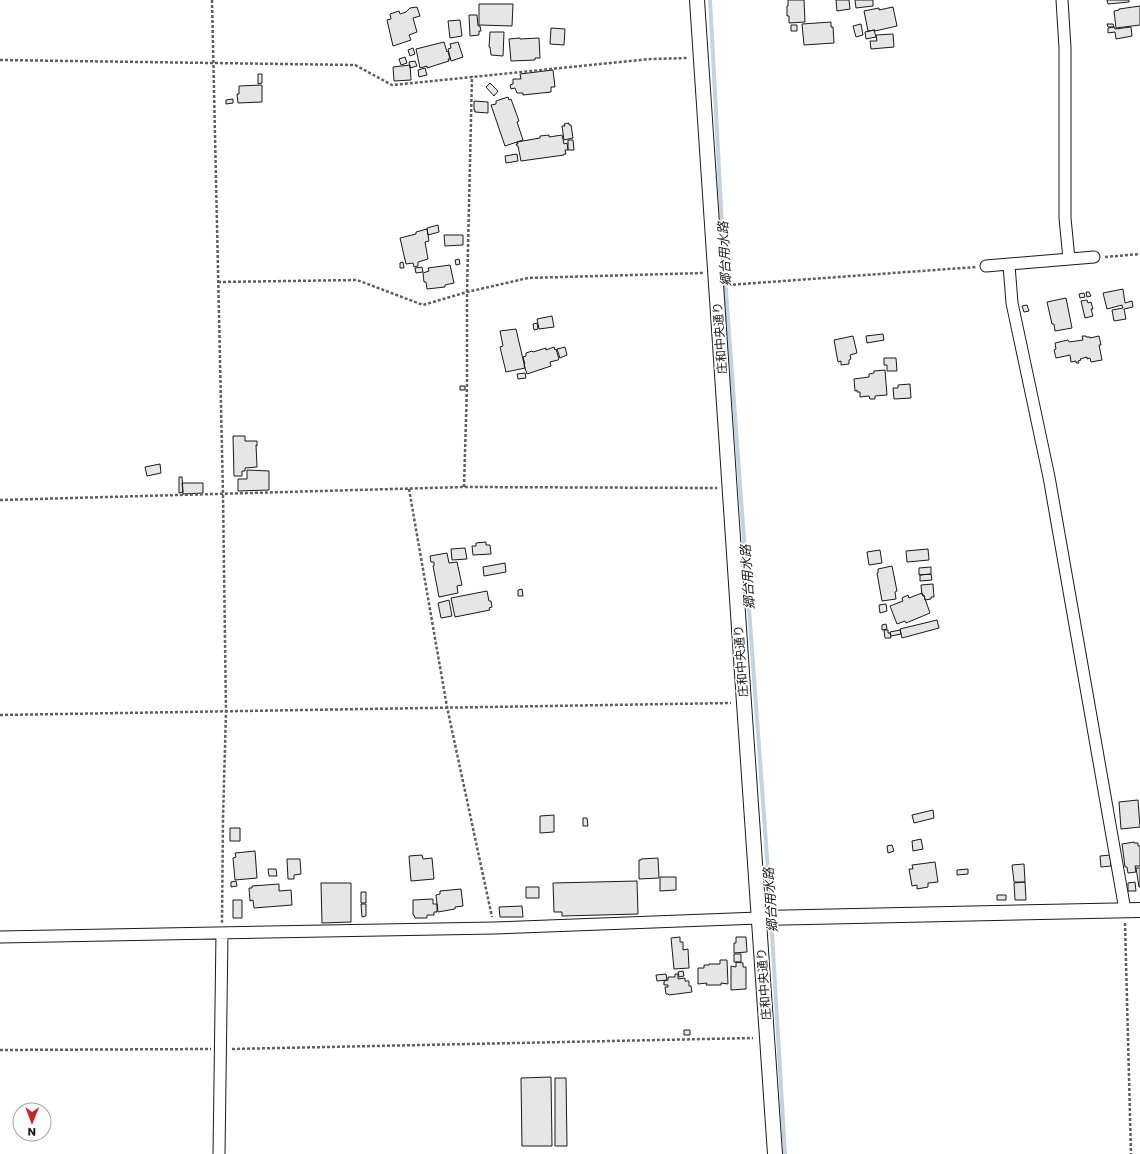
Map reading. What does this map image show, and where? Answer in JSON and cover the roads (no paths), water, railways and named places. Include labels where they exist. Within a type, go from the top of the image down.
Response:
[{"type":"street","name":"庄和中央通り","points":[[697,0],[775,1154]]},
{"type":"street","points":[[1062,0],[1065,48],[1065,218],[1069,259]]},
{"type":"street","points":[[986,266],[1094,258]]},
{"type":"street","points":[[1009,265],[1012,303],[1049,477],[1125,910]]},
{"type":"street","points":[[0,937],[494,928],[759,918],[1140,910]]},
{"type":"street","points":[[219,1154],[222,933]]},
{"type":"waterway","name":"郷台用水路","points":[[710,0],[724,263],[770,899],[785,1154]]}]
